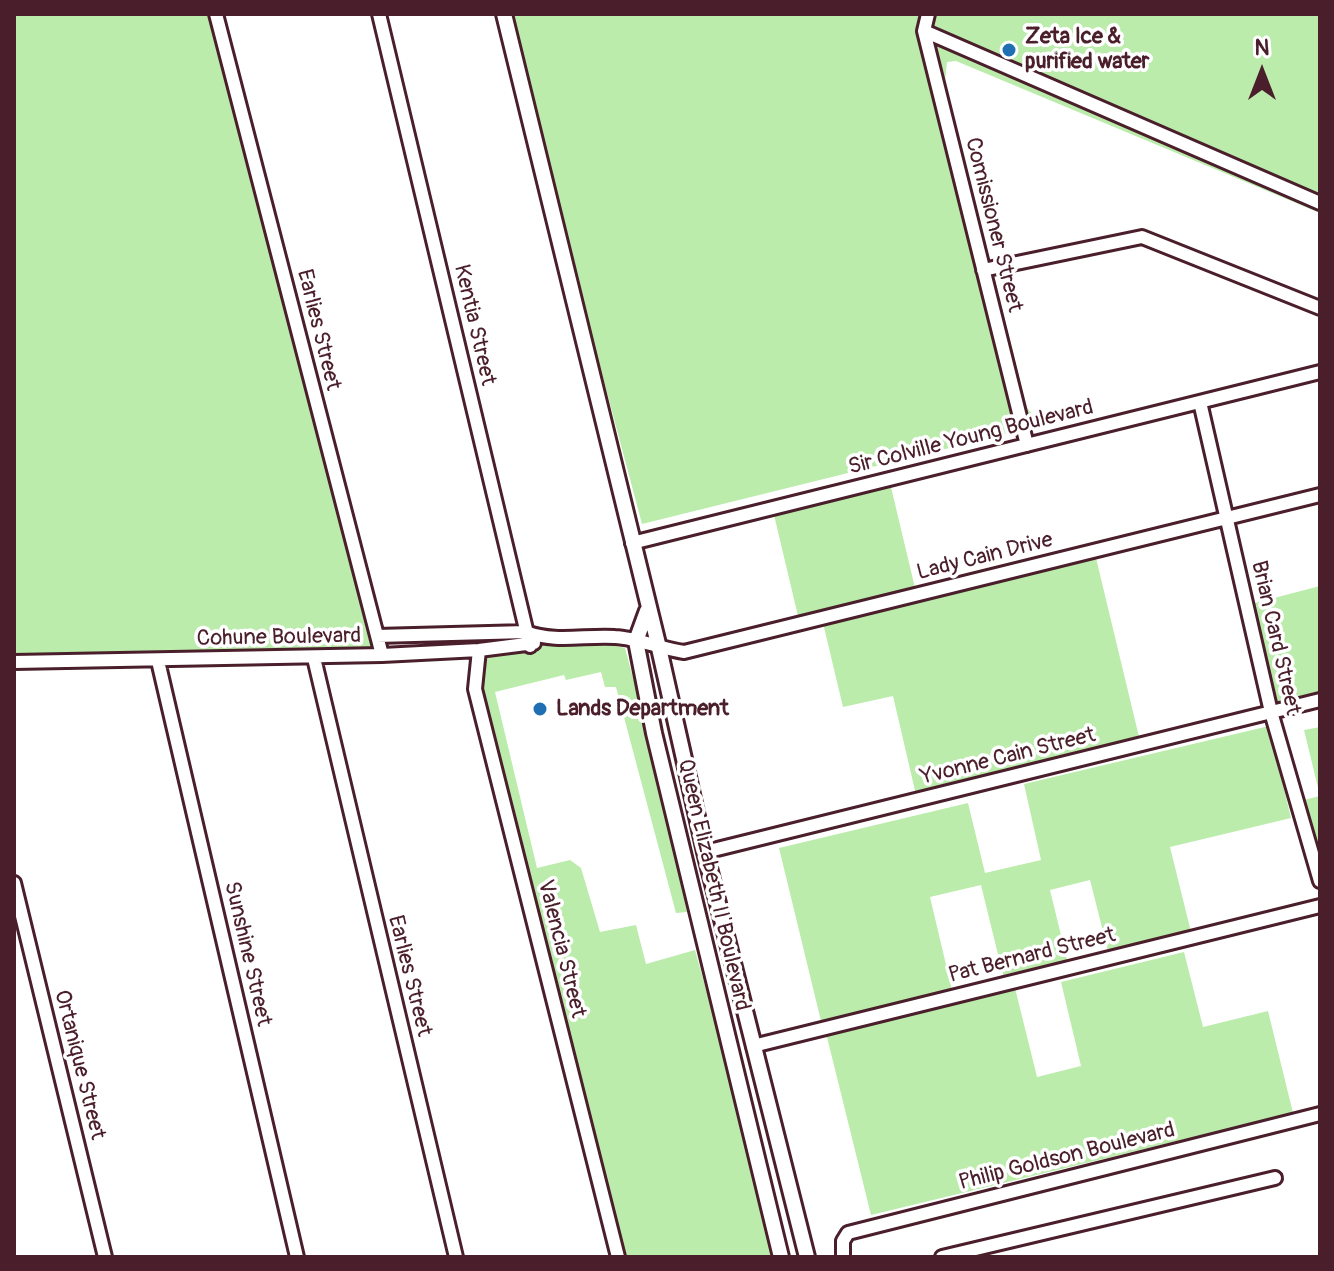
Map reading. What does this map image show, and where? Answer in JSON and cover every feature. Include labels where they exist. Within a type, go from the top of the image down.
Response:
[{"type":"street","name":"Earlies Street","points":[[216,14],[382,655]]},
{"type":"street","name":"Kentia Street","points":[[379,14],[530,646]]},
{"type":"street","name":"Queen Elizabeth II Boulevard","points":[[504,14],[659,648],[705,852],[807,1257]]},
{"type":"street","name":"Comissioner Street","points":[[928,14],[924,31],[1027,445]]},
{"type":"street","points":[[924,31],[1320,203]]},
{"type":"street","points":[[983,270],[1142,237],[1320,308]]},
{"type":"street","name":"Sir Colville Young Boulevard","points":[[632,543],[1320,372]]},
{"type":"street","name":"Brian Card Street","points":[[1200,402],[1271,712],[1320,881]]},
{"type":"street","name":"Lady Cain Drive","points":[[636,641],[684,652],[1320,495]]},
{"type":"street","points":[[636,641],[648,610]]},
{"type":"street","name":"Cohune Boulevard","points":[[377,636],[526,632],[543,638],[617,637],[636,641]]},
{"type":"street","name":"Cohune Boulevard","points":[[14,662],[382,655],[530,646],[543,638]]},
{"type":"street","name":"Queen Elizabeth II Boulevard","points":[[636,641],[654,733],[781,1257]]},
{"type":"street","name":"Valencia Street","points":[[479,650],[475,689],[618,1257]]},
{"type":"street","name":"Earlies Street","points":[[314,658],[456,1257]]},
{"type":"street","name":"Sunshine Street","points":[[158,661],[297,1257]]},
{"type":"street","name":"Yvonne Cain Street","points":[[705,852],[1320,700]]},
{"type":"street","points":[[654,733],[677,728]]},
{"type":"street","name":"Ortanique Street","points":[[14,883],[105,1257]]},
{"type":"street","name":"Pat Bernard Street","points":[[753,1046],[1320,906]]},
{"type":"street","points":[[702,935],[725,930]]},
{"type":"street","name":"Philip Goldson Boulevard","points":[[843,1257],[843,1241],[848,1233],[1320,1114]]},
{"type":"street","points":[[942,1257],[1275,1178]]},
{"type":"green space","points":[[14,14],[216,14],[382,655],[14,661]]},
{"type":"green space","points":[[506,14],[1320,14],[1320,213],[956,61],[947,62],[945,81],[1027,408],[1042,425],[642,524]]},
{"type":"green space","points":[[891,487],[915,588],[798,616],[774,515]]},
{"type":"green space","points":[[1096,558],[1140,741],[916,795],[893,696],[843,707],[823,623]]},
{"type":"green space","points":[[1320,586],[1320,694],[1277,705],[1251,604]]},
{"type":"green space","points":[[612,645],[625,648],[647,730],[687,912],[676,913],[616,687],[605,687],[601,672],[566,680],[564,675],[495,692],[537,868],[570,860],[581,868],[600,932],[636,925],[646,964],[695,950],[781,1257],[618,1257],[475,689],[479,650]]},
{"type":"green space","points":[[1269,726],[1291,818],[1170,847],[1191,932],[1108,951],[1090,880],[1050,890],[1067,960],[1003,975],[981,885],[930,897],[952,990],[821,1021],[779,848],[968,803],[985,873],[1041,860],[1024,784]]},
{"type":"green space","points":[[1320,727],[1320,796],[1304,730]]},
{"type":"green space","points":[[1320,796],[1320,866],[1304,800]]},
{"type":"green space","points":[[1184,952],[1203,1027],[1268,1011],[1293,1113],[871,1215],[826,1033],[1015,988],[1037,1077],[1081,1066],[1061,982]]},
{"type":"place","name":"Zeta Ice & purified water","points":[[1009,50]]},
{"type":"place","name":"Lands Department","points":[[540,709]]}]
